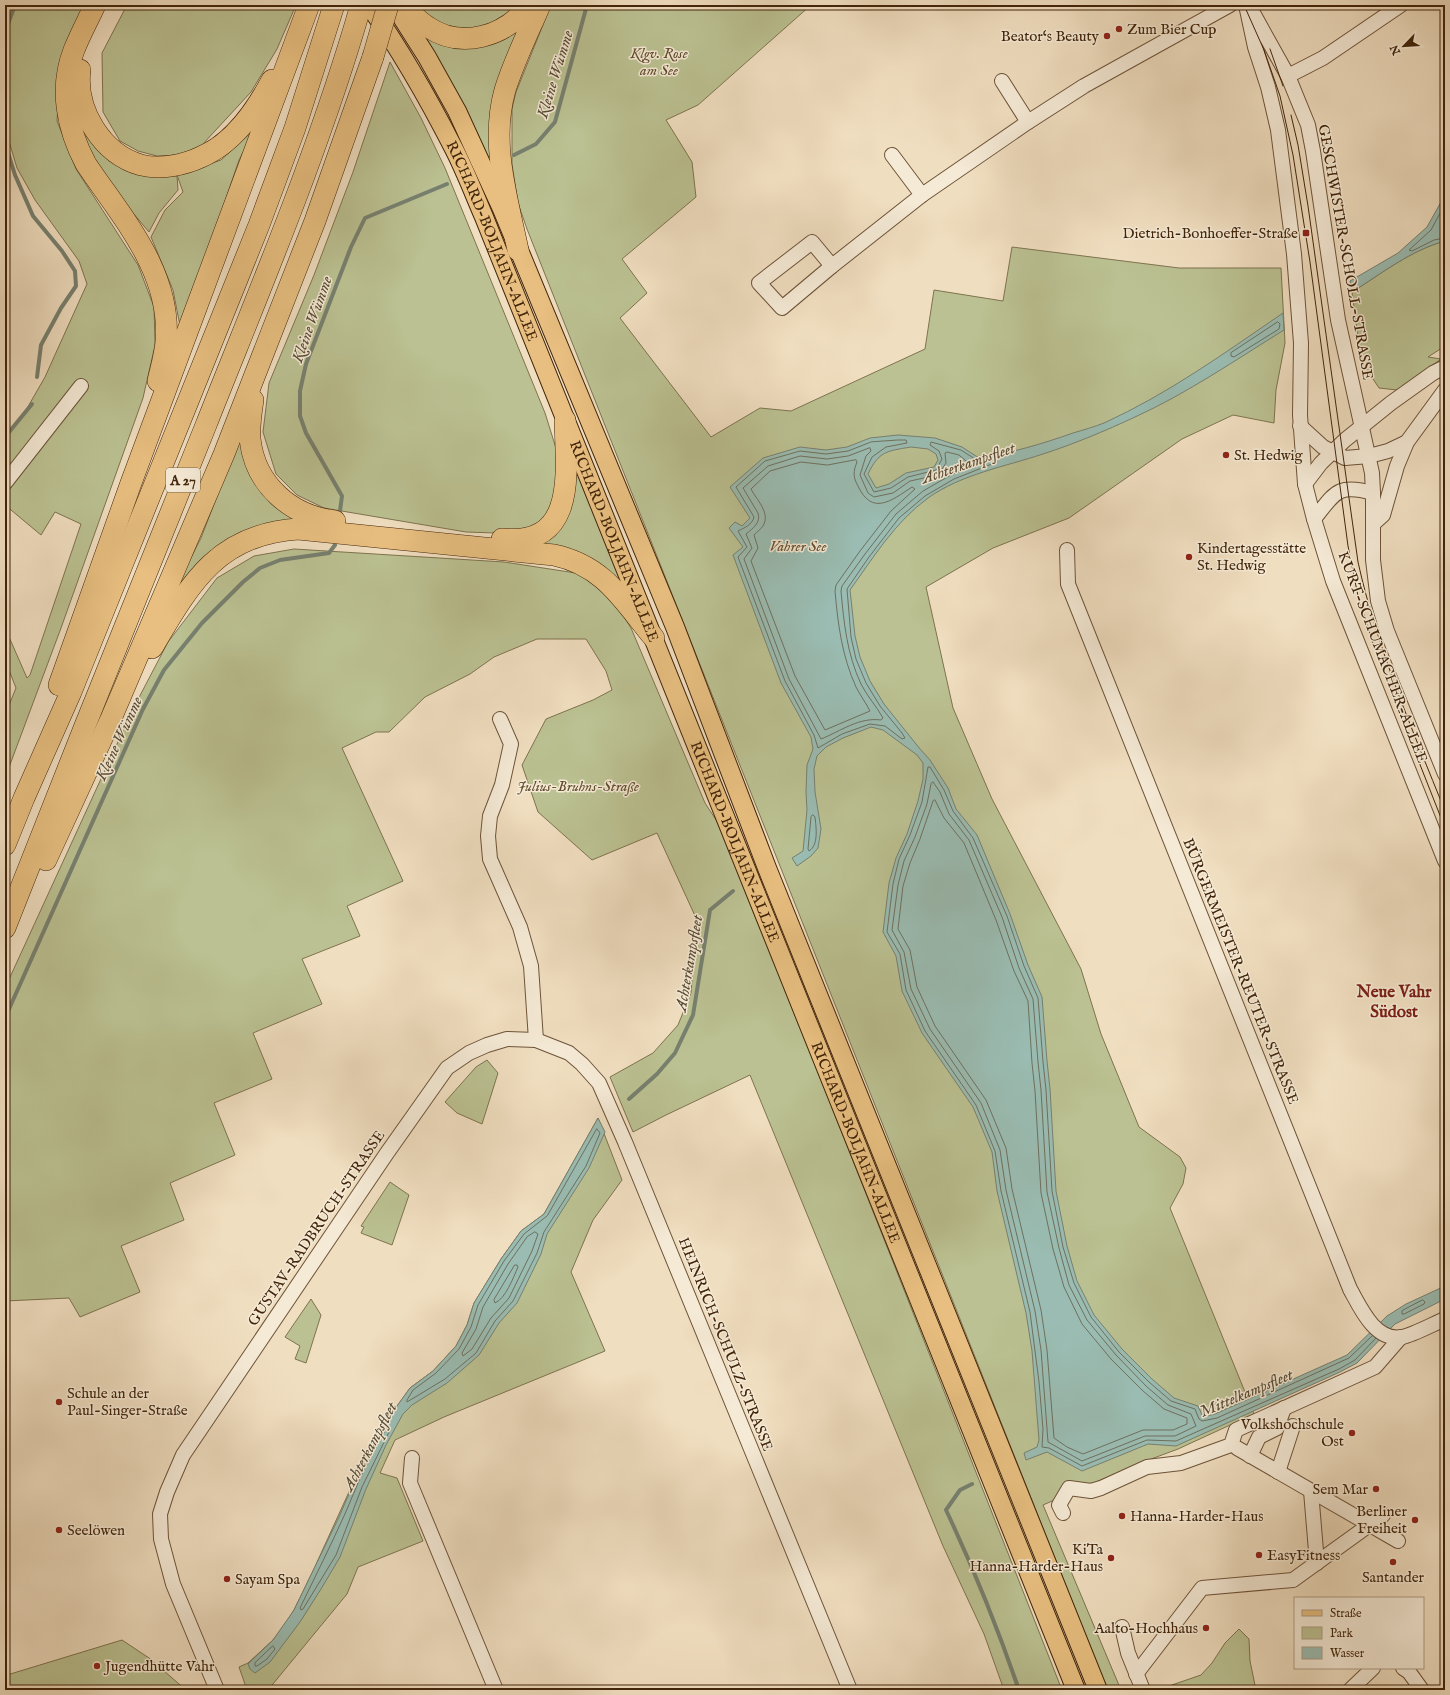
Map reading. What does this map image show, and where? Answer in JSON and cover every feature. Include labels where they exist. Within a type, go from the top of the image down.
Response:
[{"type":"highway","points":[[95,5],[74,51],[70,65],[67,95],[70,123],[76,144],[86,164],[152,264],[158,278],[165,309],[166,341],[164,357],[131,483]]},
{"type":"highway","points":[[108,5],[88,43],[82,61],[80,87],[82,100],[91,124],[105,142],[117,153],[132,161],[142,165],[154,167],[177,165],[202,157],[213,151],[234,135],[266,91],[306,14]]},
{"type":"highway","name":"A 27","points":[[5,845],[71,692],[259,225],[295,128],[334,5]]},
{"type":"highway","name":"A 27","points":[[5,928],[97,694],[280,240],[325,118],[361,5]]},
{"type":"highway","points":[[5,938],[34,885],[110,721],[224,454],[315,221],[373,57],[388,5]]},
{"type":"highway","points":[[402,5],[432,30],[446,36],[467,38],[498,32],[516,20],[529,5]]},
{"type":"highway","points":[[518,250],[500,157],[500,120],[505,90],[540,5]]},
{"type":"highway","points":[[24,798],[41,734],[131,483],[306,14]]},
{"type":"highway","points":[[256,372],[250,426],[252,452],[256,465],[269,487],[282,500],[298,511],[321,519],[511,540],[530,537],[542,531],[553,522],[563,505],[565,495],[565,420]]},
{"type":"highway","points":[[110,721],[172,614],[199,576],[220,556],[232,548],[258,536],[285,530],[298,529],[554,555],[567,558],[591,569],[606,581],[654,638]]},
{"type":"main road","name":"RICHARD-BOLJAHN-ALLEE","points":[[369,5],[394,40],[419,82],[454,149],[484,217],[1076,1690]]},
{"type":"main road","name":"RICHARD-BOLJAHN-ALLEE","points":[[394,5],[427,56],[458,111],[490,181],[675,627],[767,868],[1098,1690]]},
{"type":"street","points":[[832,266],[812,242],[759,283],[782,308],[922,194],[1028,122],[1084,86],[1230,5]]},
{"type":"street","name":"GESCHWISTER-SCHOLL-STRASSE","points":[[1247,5],[1288,76],[1309,132],[1338,320],[1370,456],[1373,493]]},
{"type":"street","name":"GESCHWISTER-SCHOLL-STRASSE","points":[[1247,5],[1255,47],[1268,87],[1278,130],[1294,254],[1300,336],[1300,426],[1305,484]]},
{"type":"street","points":[[1288,76],[1322,58],[1401,5]]},
{"type":"street","points":[[1002,81],[1028,122]]},
{"type":"street","points":[[892,155],[922,194]]},
{"type":"street","points":[[1305,484],[1321,462],[1362,426],[1433,373],[1445,367]]},
{"type":"street","points":[[5,483],[81,386]]},
{"type":"street","points":[[1373,524],[1383,515],[1397,466],[1407,442],[1445,390]]},
{"type":"street","points":[[1300,426],[1312,435],[1318,443],[1331,452],[1345,458],[1370,456],[1388,451],[1407,442]]},
{"type":"street","name":"KURT-SCHUMACHER-ALLEE","points":[[1305,484],[1333,581],[1445,861]]},
{"type":"street","points":[[1314,519],[1333,494],[1357,488],[1373,493]]},
{"type":"street","name":"KURT-SCHUMACHER-ALLEE","points":[[1373,493],[1373,560],[1378,601],[1388,631],[1445,774]]},
{"type":"street","name":"BÜRGERMEISTER-REUTER-STRASSE","points":[[1067,550],[1068,584],[1350,1289],[1374,1326],[1395,1336]]},
{"type":"street","points":[[500,719],[511,744],[502,785],[490,816],[490,859],[520,927],[531,966],[536,1040]]},
{"type":"street","name":"GUSTAV-RADBRUCH-STRASSE","points":[[217,1690],[176,1592],[169,1572],[161,1539],[160,1514],[167,1492],[183,1455],[300,1284],[387,1153],[448,1068],[469,1053],[487,1045],[507,1039],[536,1040]]},
{"type":"street","name":"HEINRICH-SCHULZ-STRASSE","points":[[536,1040],[569,1053],[582,1064],[598,1083],[625,1142],[850,1690]]},
{"type":"street","points":[[1062,1513],[1059,1505],[1069,1488],[1091,1491],[1147,1467],[1181,1463],[1231,1445],[1236,1430],[1375,1367],[1395,1336],[1445,1320]]},
{"type":"street","points":[[1250,1456],[1259,1437],[1277,1428],[1284,1408]]},
{"type":"street","points":[[1278,1472],[1293,1426]]},
{"type":"street","points":[[1237,1448],[1398,1541]]},
{"type":"street","points":[[412,1458],[410,1483],[496,1690]]},
{"type":"street","points":[[1312,1491],[1317,1563]]},
{"type":"street","points":[[1136,1674],[1202,1588],[1293,1580],[1383,1515]]},
{"type":"street","points":[[1122,1627],[1128,1653],[1143,1690]]},
{"type":"street","points":[[1350,1690],[1372,1669]]},
{"type":"street","points":[[1404,1669],[1409,1672],[1422,1690]]},
{"type":"green space","points":[[14,5],[89,5],[60,75],[57,121],[76,169],[138,265],[154,307],[155,345],[143,398],[61,628],[5,778],[5,715],[16,688],[5,660],[5,638],[9,637],[27,678],[30,675],[81,524],[55,512],[41,535],[5,505],[5,439],[22,417],[45,377],[87,284],[79,261],[35,200],[17,168],[5,128],[5,28]]},
{"type":"green space","points":[[127,5],[296,5],[277,49],[251,92],[202,145],[180,155],[157,156],[138,151],[120,141],[103,112],[102,53]]},
{"type":"green space","points":[[421,5],[516,5],[514,9],[479,30],[443,25],[426,15]]},
{"type":"green space","name":"Vahrer See","points":[[551,5],[811,5],[698,105],[666,120],[692,162],[696,197],[622,259],[647,293],[620,318],[711,437],[760,408],[791,411],[925,349],[934,290],[1003,301],[1012,247],[1179,268],[1281,268],[1285,343],[1276,390],[1274,423],[1233,415],[1182,439],[1069,518],[993,548],[926,587],[953,708],[992,799],[1081,969],[1101,1034],[1139,1127],[1180,1157],[1186,1168],[1183,1184],[1170,1208],[1254,1414],[1178,1449],[1135,1465],[1043,1505],[1121,1690],[1108,1690],[1099,1669],[527,229],[518,203],[512,164],[512,109],[516,92]]},
{"type":"green space","points":[[525,23],[502,92],[500,185],[467,112],[418,29],[434,35]]},
{"type":"green space","points":[[390,62],[421,118],[445,168],[545,413],[555,445],[562,477],[549,522],[524,534],[466,532],[324,508],[297,495],[276,474],[263,432],[269,383],[314,275],[353,172]]},
{"type":"green space","points":[[81,120],[140,172],[177,176],[178,190],[159,213],[149,232],[106,181],[81,136]]},
{"type":"green space","points":[[255,129],[239,160],[181,331],[173,290],[151,237],[165,210],[183,192],[177,175],[221,160]]},
{"type":"green space","points":[[1445,241],[1445,346],[1428,357],[1441,359],[1397,390],[1379,388],[1361,361],[1352,292],[1408,256]]},
{"type":"green space","points":[[240,429],[298,518],[256,531],[172,595],[201,538],[221,486]]},
{"type":"green space","points":[[570,454],[627,594],[530,546],[547,540]]},
{"type":"green space","name":"Julius-Bruhns-Straße","points":[[294,549],[504,562],[589,575],[612,598],[631,628],[705,803],[722,829],[1062,1690],[1004,1690],[984,1634],[943,1546],[750,1075],[633,1132],[610,1077],[653,1053],[678,1025],[691,993],[696,918],[657,833],[592,860],[538,812],[522,765],[546,719],[593,700],[612,690],[606,671],[586,639],[537,639],[494,657],[470,674],[425,697],[389,732],[376,732],[342,748],[403,881],[347,906],[360,936],[302,959],[322,1004],[253,1033],[272,1079],[214,1103],[235,1155],[170,1183],[184,1220],[121,1246],[140,1292],[80,1317],[69,1298],[5,1301],[5,988],[134,707],[168,642],[217,578],[254,556]]},
{"type":"green space","points":[[487,1060],[498,1073],[482,1124],[457,1113],[445,1102],[476,1067]]},
{"type":"green space","points":[[598,1118],[622,1180],[593,1220],[571,1272],[605,1351],[444,1417],[395,1440],[380,1473],[397,1478],[423,1541],[358,1567],[347,1594],[268,1690],[247,1690],[239,1667],[248,1663],[273,1640],[294,1610],[364,1459],[379,1431],[410,1388],[433,1371],[456,1346],[467,1325],[474,1303],[501,1259],[521,1231],[544,1214]]},
{"type":"green space","points":[[390,1182],[409,1195],[392,1245],[361,1233],[364,1227],[361,1226]]},
{"type":"green space","points":[[311,1299],[321,1315],[306,1363],[295,1359],[300,1346],[285,1337]]},
{"type":"green space","points":[[1239,1629],[1249,1639],[1250,1661],[1256,1690],[1166,1690],[1169,1686],[1201,1675],[1212,1663],[1225,1643]]},
{"type":"green space","name":"Jugendhütte Vahr","points":[[122,1640],[149,1658],[186,1690],[5,1690],[5,1671],[7,1675]]},
{"type":"water","points":[[1445,198],[1445,241],[1408,256],[1352,292],[1350,281],[1398,253],[1427,227],[1441,202]]},
{"type":"water","name":"Vahrer See","points":[[1283,313],[1284,330],[1211,376],[1154,408],[1066,446],[969,477],[928,498],[895,529],[850,590],[855,636],[860,657],[870,681],[884,704],[930,760],[948,788],[956,809],[977,835],[1010,914],[1028,965],[1042,997],[1050,1089],[1056,1191],[1067,1246],[1077,1281],[1094,1315],[1122,1349],[1152,1379],[1174,1398],[1198,1406],[1203,1417],[1215,1414],[1347,1355],[1387,1316],[1406,1304],[1445,1286],[1445,1299],[1395,1324],[1357,1363],[1176,1446],[1148,1444],[1082,1471],[1047,1452],[1026,1460],[1024,1453],[1037,1447],[1039,1440],[1032,1351],[1026,1313],[997,1191],[992,1152],[973,1107],[922,1033],[902,991],[896,956],[883,932],[889,883],[896,858],[907,834],[918,801],[923,779],[923,763],[917,755],[883,730],[871,727],[843,738],[826,747],[817,756],[814,769],[815,792],[821,829],[818,848],[811,856],[797,866],[792,858],[803,851],[807,810],[807,765],[813,749],[811,737],[781,683],[733,555],[743,547],[729,528],[735,522],[742,526],[750,518],[730,487],[763,458],[800,447],[826,450],[847,447],[870,438],[898,435],[935,438],[962,447],[979,458],[1003,454],[1038,444],[1100,424],[1128,412],[1196,372]],"holes":[[[911,447],[928,449],[936,454],[938,460],[934,467],[906,473],[889,484],[876,488],[868,474],[880,456],[890,451]]]},
{"type":"water","points":[[598,1118],[605,1132],[589,1168],[547,1234],[541,1254],[517,1303],[499,1323],[479,1355],[447,1383],[412,1405],[403,1414],[386,1445],[366,1489],[340,1557],[300,1622],[270,1662],[255,1673],[250,1669],[248,1664],[273,1640],[294,1610],[339,1517],[364,1459],[379,1431],[410,1388],[433,1371],[456,1346],[467,1325],[474,1303],[501,1259],[521,1231],[544,1214]]},
{"type":"waterway","points":[[5,32],[15,5]]},
{"type":"waterway","name":"Kleine Wümme","points":[[514,155],[536,144],[555,122],[587,5]]},
{"type":"waterway","points":[[5,143],[15,175],[33,216],[62,251],[75,271],[76,286],[61,308],[41,345],[37,377]]},
{"type":"waterway","points":[[5,164],[11,164]]},
{"type":"waterway","name":"Kleine Wümme","points":[[340,511],[342,496],[306,433],[300,416],[300,391],[306,364],[351,247],[365,218],[447,184]]},
{"type":"waterway","points":[[5,437],[32,404]]},
{"type":"waterway","name":"Kleine Wümme","points":[[5,1018],[143,709],[164,670],[202,623],[243,582],[260,568],[280,560],[329,553],[335,545]]},
{"type":"waterway","name":"Achterkampsfleet","points":[[629,1099],[657,1074],[675,1053],[693,1015],[710,910],[733,891]]},
{"type":"waterway","name":"Mittelkampsfleet","points":[[972,1484],[960,1490],[946,1510],[985,1599],[1019,1690]]},
{"type":"tram line","points":[[1244,5],[1264,50],[1280,96],[1293,155],[1310,262],[1348,546],[1358,596],[1376,653],[1445,828]]},
{"type":"tram line","points":[[1270,49],[1283,86]]},
{"type":"tram line","points":[[1291,115],[1298,145],[1308,206],[1358,562],[1385,657],[1445,811]]},
{"type":"place","name":"Zum Bier Cup","points":[[1119,29]]},
{"type":"place","name":"Beator‘s Beauty","points":[[1107,36]]},
{"type":"place","name":"Dietrich-Bonhoeffer-Straße","points":[[1306,233]]},
{"type":"place","name":"St. Hedwig","points":[[1226,455]]},
{"type":"place","name":"Kindertagesstätte St. Hedwig","points":[[1189,557]]},
{"type":"place","name":"Schule an der Paul-Singer-Straße","points":[[59,1402]]},
{"type":"place","name":"Volkshochschule Ost","points":[[1352,1433]]},
{"type":"place","name":"Sem Mar","points":[[1376,1489]]},
{"type":"place","name":"Hanna-Harder-Haus","points":[[1122,1516]]},
{"type":"place","name":"Berliner Freiheit","points":[[1415,1520]]},
{"type":"place","name":"Seelöwen","points":[[59,1530]]},
{"type":"place","name":"EasyFitness","points":[[1259,1555]]},
{"type":"place","name":"KiTa Hanna-Harder-Haus","points":[[1111,1558]]},
{"type":"place","name":"Santander","points":[[1393,1562]]},
{"type":"place","name":"Sayam Spa","points":[[227,1579]]},
{"type":"place","name":"Aalto-Hochhaus","points":[[1206,1628]]},
{"type":"place","name":"Jugendhütte Vahr","points":[[97,1666]]},
{"type":"district","name":"Neue Vahr Südost","points":[[1394,1001]]},
{"type":"park label","name":"Klgv. Rose am See","points":[[659,62]]}]
